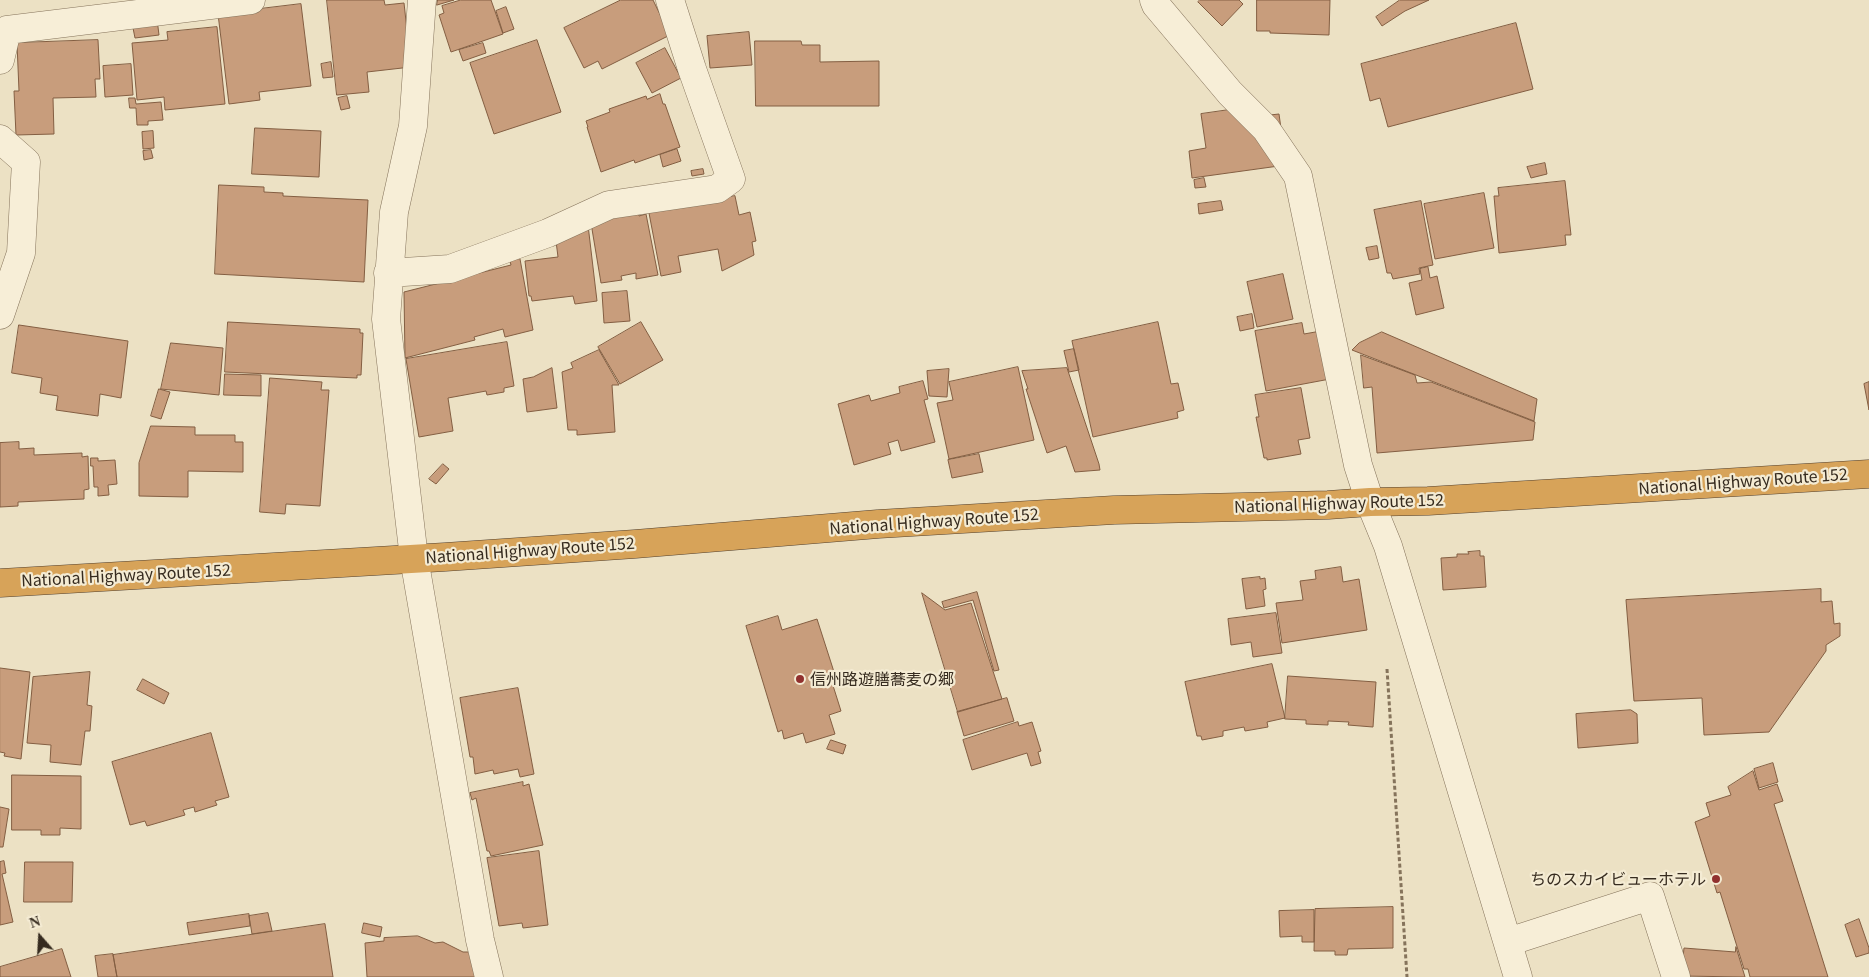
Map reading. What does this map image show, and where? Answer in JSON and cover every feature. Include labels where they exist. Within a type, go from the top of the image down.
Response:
[{"type":"highway","name":"National Highway Route 152","points":[[0,583],[635,544],[878,524],[1114,510],[1428,501],[1869,474]]},
{"type":"street","points":[[0,60],[4,30],[251,0]]},
{"type":"street","points":[[422,0],[413,126],[394,212],[386,319],[414,558],[478,930],[489,977]]},
{"type":"street","points":[[388,273],[450,269],[548,233],[609,205],[717,189],[731,179],[670,0]]},
{"type":"street","points":[[1154,0],[1156,5],[1230,93],[1266,128],[1298,176],[1358,465],[1370,502],[1388,546],[1518,977]]},
{"type":"street","points":[[0,139],[26,162],[22,253],[0,315]]},
{"type":"street","points":[[1508,942],[1650,896],[1676,977]]},
{"type":"path","points":[[1386,661],[1407,977]]},
{"type":"building","points":[[327,0],[384,0],[385,5],[404,3],[411,67],[367,72],[369,92],[337,95]]},
{"type":"building","points":[[438,0],[454,0],[437,5]]},
{"type":"building","points":[[461,0],[491,0],[503,34],[451,52],[439,15],[444,13],[442,6]]},
{"type":"building","points":[[621,0],[653,0],[670,35],[602,69],[598,61],[584,68],[564,28]]},
{"type":"building","points":[[1200,0],[1239,0],[1243,4],[1222,26],[1198,2]]},
{"type":"building","points":[[1257,0],[1330,0],[1329,35],[1257,31]]},
{"type":"building","points":[[1400,0],[1429,0],[1405,11],[1382,26],[1376,17]]},
{"type":"building","points":[[301,4],[311,86],[259,92],[260,100],[229,104],[218,14]]},
{"type":"building","points":[[506,7],[514,29],[503,33],[496,11]]},
{"type":"building","points":[[157,19],[159,35],[135,38],[132,23]]},
{"type":"building","points":[[1516,23],[1533,89],[1388,127],[1380,98],[1370,101],[1361,64]]},
{"type":"building","points":[[217,27],[225,104],[165,110],[164,97],[137,100],[132,43],[168,40],[167,32]]},
{"type":"building","points":[[749,32],[752,65],[710,68],[707,36]]},
{"type":"building","points":[[98,40],[100,79],[95,79],[96,97],[53,98],[54,134],[16,135],[14,91],[19,91],[17,43]]},
{"type":"building","points":[[537,40],[561,112],[494,134],[470,63]]},
{"type":"building","points":[[755,41],[801,41],[802,45],[820,45],[820,62],[879,61],[879,106],[756,106]]},
{"type":"building","points":[[483,43],[486,53],[463,61],[459,50]]},
{"type":"building","points":[[665,48],[681,78],[652,93],[636,63]]},
{"type":"building","points":[[331,62],[333,77],[323,78],[321,64]]},
{"type":"building","points":[[131,64],[133,95],[105,97],[103,66]]},
{"type":"building","points":[[660,94],[680,147],[635,163],[634,160],[601,172],[586,121],[610,112],[609,109],[646,96],[647,99]]},
{"type":"building","points":[[347,96],[350,108],[341,110],[338,98]]},
{"type":"building","points":[[129,98],[135,98],[136,104],[161,102],[163,120],[148,121],[148,125],[137,125],[136,108],[130,108]]},
{"type":"building","points":[[1250,107],[1252,117],[1279,114],[1286,165],[1192,178],[1189,151],[1206,148],[1201,114]]},
{"type":"building","points":[[255,128],[321,131],[319,177],[252,174]]},
{"type":"building","points":[[153,131],[154,148],[143,149],[142,132]]},
{"type":"building","points":[[677,149],[681,161],[663,167],[660,155]]},
{"type":"building","points":[[151,150],[153,158],[144,160],[143,151]]},
{"type":"building","points":[[1545,163],[1547,174],[1531,178],[1527,167]]},
{"type":"building","points":[[703,169],[704,174],[692,176],[691,171]]},
{"type":"building","points":[[1204,178],[1206,187],[1195,188],[1194,180]]},
{"type":"building","points":[[1565,181],[1571,235],[1565,235],[1566,245],[1499,253],[1494,196],[1499,196],[1498,188]]},
{"type":"building","points":[[219,185],[264,187],[264,192],[283,193],[283,196],[368,200],[364,282],[215,274]]},
{"type":"building","points":[[1484,193],[1494,248],[1435,259],[1424,204]]},
{"type":"building","points":[[735,196],[739,215],[750,212],[756,241],[752,242],[754,255],[722,271],[718,249],[678,256],[681,272],[661,276],[649,213]]},
{"type":"building","points":[[1221,201],[1223,210],[1199,214],[1198,204]]},
{"type":"building","points":[[1421,201],[1433,265],[1419,268],[1420,274],[1393,279],[1391,273],[1387,273],[1374,210]]},
{"type":"building","points":[[638,208],[639,216],[646,214],[658,275],[636,279],[636,273],[621,276],[622,280],[601,283],[590,217]]},
{"type":"building","points":[[588,225],[597,301],[575,304],[573,296],[532,301],[531,296],[529,296],[525,261],[558,257],[556,241]]},
{"type":"building","points":[[1377,246],[1379,258],[1369,260],[1366,248]]},
{"type":"building","points":[[520,259],[533,330],[505,337],[503,329],[474,337],[475,340],[405,358],[404,292],[511,265],[510,261]]},
{"type":"building","points":[[1428,267],[1430,278],[1437,276],[1444,308],[1416,315],[1409,283],[1422,280],[1420,269]]},
{"type":"building","points":[[1283,274],[1293,319],[1257,327],[1247,282]]},
{"type":"building","points":[[627,291],[630,321],[604,323],[602,293]]},
{"type":"building","points":[[1252,314],[1254,328],[1240,331],[1237,317]]},
{"type":"building","points":[[228,322],[360,329],[360,333],[363,333],[361,375],[357,375],[357,378],[225,372]]},
{"type":"building","points":[[641,322],[663,360],[620,384],[598,347]]},
{"type":"building","points":[[1158,322],[1171,384],[1178,383],[1184,410],[1177,412],[1178,418],[1093,437],[1072,341]]},
{"type":"building","points":[[1302,323],[1304,334],[1321,331],[1330,379],[1266,391],[1255,331]]},
{"type":"building","points":[[19,325],[128,341],[121,398],[100,394],[98,416],[56,410],[58,396],[40,393],[42,378],[12,373]]},
{"type":"building","points":[[1382,332],[1537,399],[1534,421],[1352,350],[1359,343]]},
{"type":"building","points":[[507,342],[514,386],[504,388],[504,392],[487,395],[486,391],[448,398],[453,431],[419,437],[406,359]]},
{"type":"building","points":[[171,343],[223,348],[219,395],[161,389]]},
{"type":"building","points":[[1074,349],[1079,370],[1069,372],[1064,351]]},
{"type":"building","points":[[599,350],[619,385],[612,385],[615,432],[577,435],[577,430],[568,430],[562,372],[573,368],[571,363]]},
{"type":"building","points":[[1361,355],[1415,375],[1417,383],[1431,382],[1535,422],[1533,440],[1377,453],[1372,387],[1364,388]]},
{"type":"building","points":[[1018,367],[1034,440],[949,459],[937,403],[953,400],[949,382]]},
{"type":"building","points":[[552,368],[557,408],[527,412],[523,379],[533,377]]},
{"type":"building","points":[[1067,368],[1100,470],[1075,472],[1066,446],[1047,453],[1026,389],[1028,389],[1022,371]]},
{"type":"building","points":[[949,369],[947,397],[929,396],[927,371]]},
{"type":"building","points":[[225,374],[261,375],[261,396],[224,395]]},
{"type":"building","points":[[270,378],[322,382],[321,390],[329,390],[320,506],[286,504],[285,514],[260,512]]},
{"type":"building","points":[[923,381],[928,399],[924,400],[935,442],[901,451],[898,440],[888,443],[891,454],[854,465],[838,404],[869,395],[871,401],[900,393],[899,387]]},
{"type":"building","points":[[1869,382],[1869,410],[1864,384]]},
{"type":"building","points":[[1301,388],[1310,438],[1298,440],[1301,454],[1267,460],[1267,458],[1264,458],[1256,417],[1259,417],[1255,395]]},
{"type":"building","points":[[159,389],[170,392],[161,419],[151,416]]},
{"type":"building","points":[[151,426],[195,427],[195,435],[235,435],[235,442],[243,442],[243,472],[188,471],[188,497],[139,496],[139,463]]},
{"type":"building","points":[[19,442],[19,449],[34,448],[34,455],[82,453],[82,457],[88,456],[89,489],[84,490],[84,499],[18,502],[18,506],[0,507],[0,443]]},
{"type":"building","points":[[979,454],[983,472],[952,478],[948,460]]},
{"type":"building","points":[[91,458],[98,458],[98,461],[115,460],[117,484],[108,485],[109,495],[98,496],[98,487],[94,487]]},
{"type":"building","points":[[443,464],[449,469],[436,484],[429,479]]},
{"type":"building","points":[[1480,551],[1480,556],[1484,556],[1486,587],[1443,590],[1441,558],[1457,557],[1457,554],[1469,554],[1468,552]]},
{"type":"building","points":[[1341,567],[1343,582],[1359,579],[1367,630],[1282,643],[1276,603],[1303,600],[1300,581],[1316,579],[1315,571]]},
{"type":"building","points":[[1260,577],[1260,579],[1265,578],[1266,589],[1263,590],[1265,606],[1246,609],[1242,579]]},
{"type":"building","points":[[1821,589],[1821,602],[1832,601],[1834,624],[1840,623],[1840,636],[1826,645],[1826,651],[1769,732],[1704,735],[1702,698],[1634,701],[1626,600]]},
{"type":"building","points":[[977,592],[999,670],[994,671],[973,600],[944,608],[942,602]]},
{"type":"building","points":[[922,593],[945,610],[971,603],[1002,699],[958,712]]},
{"type":"building","points":[[1276,613],[1282,653],[1253,657],[1251,642],[1231,645],[1228,619]]},
{"type":"building","points":[[778,616],[782,630],[817,619],[835,675],[830,676],[841,711],[829,715],[835,734],[806,743],[803,733],[784,739],[782,730],[778,732],[746,626]]},
{"type":"building","points":[[1272,664],[1285,718],[1267,722],[1268,727],[1245,731],[1244,727],[1223,731],[1223,736],[1202,740],[1201,736],[1197,736],[1185,682]]},
{"type":"building","points":[[0,668],[30,672],[21,759],[4,756],[5,753],[0,752]]},
{"type":"building","points":[[90,672],[87,705],[92,706],[90,731],[85,731],[81,765],[50,762],[51,745],[27,743],[33,677]]},
{"type":"building","points":[[1288,676],[1376,682],[1373,727],[1348,725],[1349,722],[1328,721],[1328,725],[1306,724],[1306,720],[1285,719]]},
{"type":"building","points":[[143,679],[169,693],[164,704],[137,690]]},
{"type":"building","points":[[518,688],[534,774],[520,777],[518,769],[494,774],[493,770],[475,774],[473,757],[470,757],[460,698]]},
{"type":"building","points":[[1007,698],[1014,721],[964,736],[957,712]]},
{"type":"building","points":[[1631,710],[1637,714],[1638,743],[1578,748],[1576,714]]},
{"type":"building","points":[[1018,722],[1019,726],[1032,722],[1041,751],[1038,752],[1041,763],[1031,766],[1027,753],[972,770],[963,740]]},
{"type":"building","points":[[211,733],[229,797],[215,801],[217,805],[195,812],[194,807],[183,810],[185,815],[147,826],[145,821],[130,825],[112,762]]},
{"type":"building","points":[[831,740],[846,745],[843,754],[827,749]]},
{"type":"building","points":[[1773,763],[1778,782],[1759,788],[1754,769]]},
{"type":"building","points":[[1753,771],[1759,790],[1777,784],[1783,801],[1774,804],[1828,977],[1750,977],[1748,969],[1744,969],[1720,892],[1717,893],[1695,822],[1710,816],[1706,803],[1731,795],[1728,787]]},
{"type":"building","points":[[12,775],[81,776],[81,829],[60,828],[60,835],[41,835],[41,830],[12,830]]},
{"type":"building","points":[[523,782],[523,786],[529,784],[543,845],[491,856],[489,851],[487,851],[476,798],[472,800],[470,793]]},
{"type":"building","points":[[0,807],[9,809],[3,847],[0,847]]},
{"type":"building","points":[[539,851],[548,925],[523,928],[522,923],[499,926],[487,858]]},
{"type":"building","points":[[4,861],[6,873],[2,874],[13,922],[0,925],[0,862]]},
{"type":"building","points":[[25,862],[73,862],[72,902],[24,902]]},
{"type":"building","points":[[1393,907],[1393,948],[1348,949],[1347,955],[1335,955],[1335,951],[1314,951],[1315,909]]},
{"type":"building","points":[[1314,910],[1314,942],[1302,942],[1302,936],[1280,937],[1279,911]]},
{"type":"building","points":[[268,913],[272,931],[252,934],[249,916]]},
{"type":"building","points":[[249,914],[250,926],[189,935],[187,923]]},
{"type":"building","points":[[1859,919],[1869,953],[1856,957],[1845,925]]},
{"type":"building","points":[[364,923],[382,927],[380,937],[362,933]]},
{"type":"building","points":[[325,924],[333,977],[117,977],[113,955]]},
{"type":"building","points":[[418,936],[435,943],[443,942],[463,952],[470,952],[475,977],[367,977],[365,943],[384,941],[384,938]]},
{"type":"building","points":[[1736,947],[1745,977],[1681,976],[1684,948],[1735,952]]},
{"type":"building","points":[[62,949],[71,977],[0,977],[0,967]]},
{"type":"building","points":[[113,954],[117,977],[98,977],[95,956]]},
{"type":"place","name":"信州路遊膳蕎麦の郷","points":[[800,679]]},
{"type":"place","name":"ちのスカイビューホテル","points":[[1716,879]]}]
